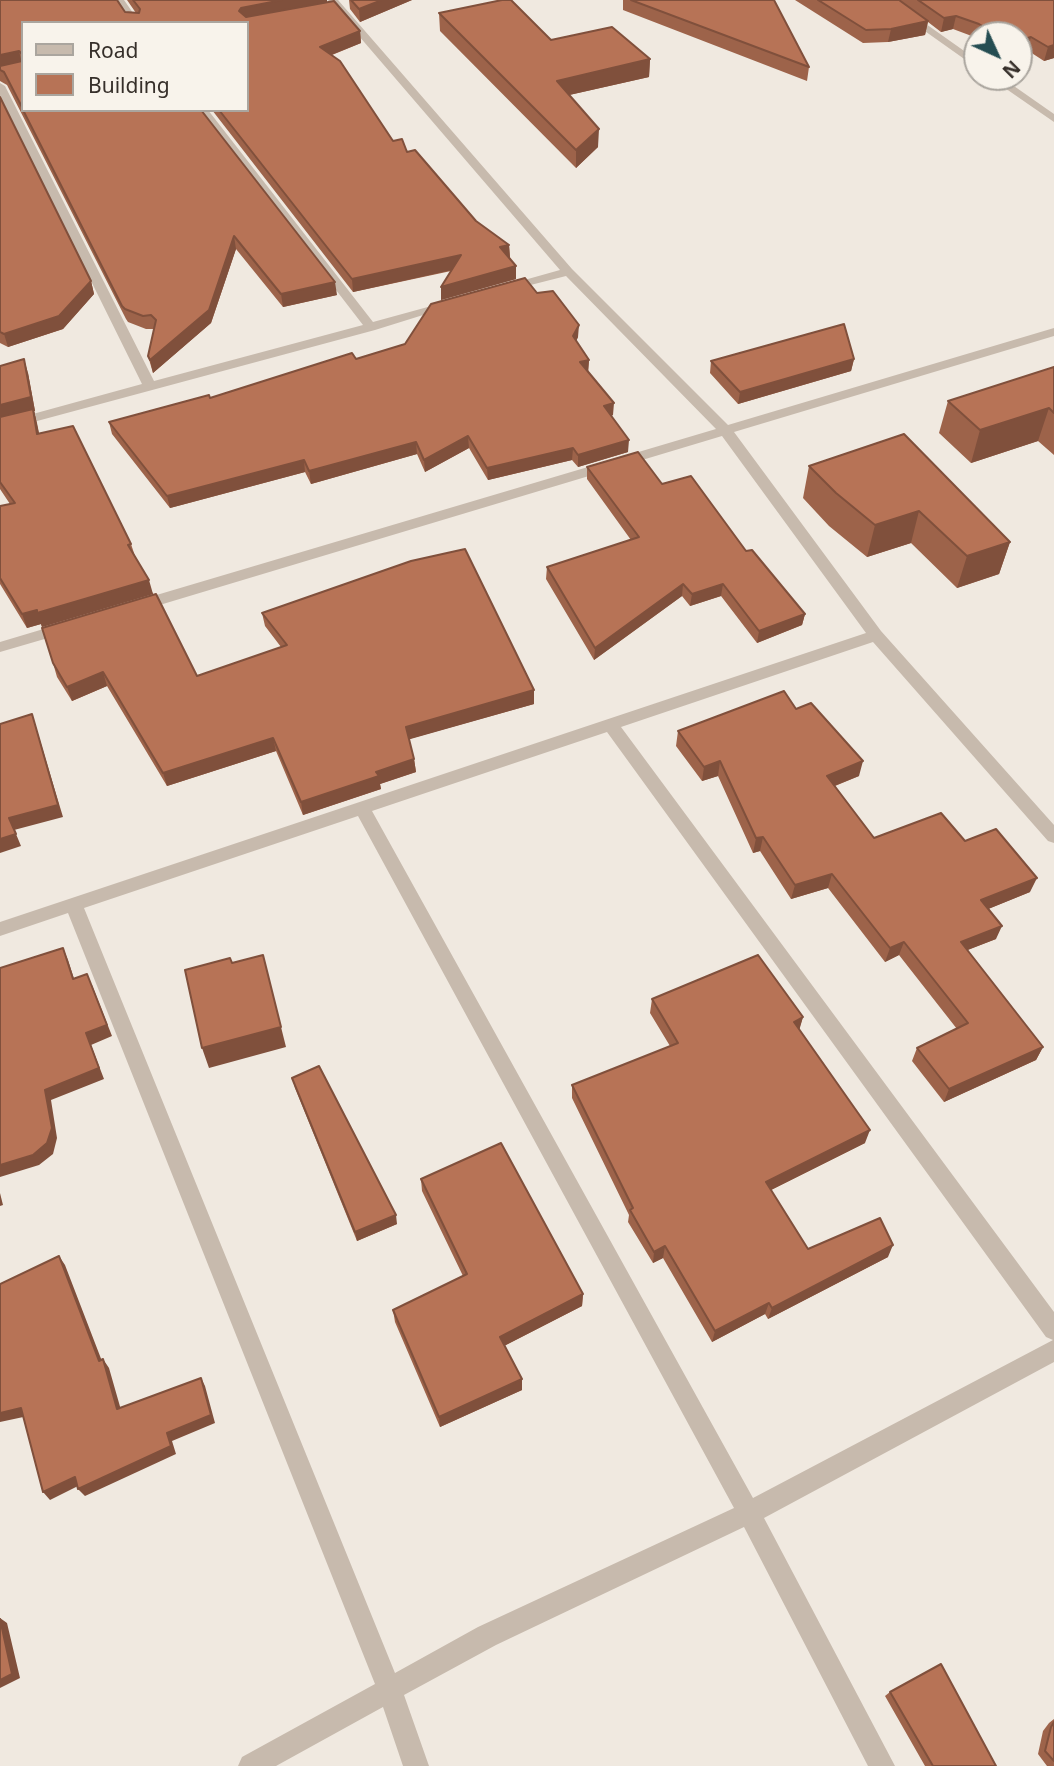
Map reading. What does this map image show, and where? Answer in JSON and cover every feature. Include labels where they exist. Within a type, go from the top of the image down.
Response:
[{"type":"street","points":[[119,0],[134,21]]},
{"type":"street","points":[[886,0],[963,55]]},
{"type":"street","points":[[337,5],[568,272],[726,431],[876,635],[1054,836]]},
{"type":"street","points":[[0,86],[149,385]]},
{"type":"street","points":[[1014,91],[1054,120]]},
{"type":"street","points":[[204,112],[372,327]]},
{"type":"street","points":[[490,294],[568,272]]},
{"type":"street","points":[[0,427],[463,302]]},
{"type":"street","points":[[119,612],[1054,332]]},
{"type":"street","points":[[0,647],[79,624]]},
{"type":"street","points":[[0,929],[876,635]]},
{"type":"street","points":[[610,724],[1054,1331]]},
{"type":"street","points":[[362,808],[749,1513],[882,1766]]},
{"type":"street","points":[[73,904],[389,1689],[416,1766]]},
{"type":"street","points":[[251,1766],[487,1636],[749,1513],[1054,1350]]},
{"type":"building","points":[[0,0],[117,0],[125,12],[139,13],[140,9],[133,0],[282,0],[241,8],[239,11],[246,17],[334,1],[360,31],[320,47],[340,61],[393,141],[402,139],[407,152],[415,150],[476,221],[509,245],[500,247],[516,266],[441,287],[461,255],[352,279],[221,112],[248,112],[248,21],[21,21],[21,53],[19,51],[0,55]]},
{"type":"building","points":[[351,0],[382,0],[359,9]]},
{"type":"building","points":[[511,0],[551,40],[612,27],[650,59],[557,81],[599,129],[576,150],[439,13]]},
{"type":"building","points":[[631,0],[774,0],[809,67]]},
{"type":"building","points":[[818,0],[899,0],[928,21],[891,29],[866,30]]},
{"type":"building","points":[[918,0],[1054,0],[1054,45],[1048,47],[1033,38],[1033,21],[970,21],[956,16],[944,18]]},
{"type":"building","points":[[21,61],[21,105],[4,72],[0,70],[0,66]]},
{"type":"building","points":[[0,97],[91,281],[59,316],[4,334],[0,332]]},
{"type":"building","points":[[24,112],[203,112],[335,282],[281,294],[234,236],[209,310],[150,360],[148,356],[156,320],[151,315],[143,316],[122,306]]},
{"type":"building","points":[[525,278],[537,293],[553,291],[579,325],[573,336],[589,360],[580,362],[614,403],[604,406],[629,440],[578,455],[573,448],[487,468],[468,436],[424,460],[416,442],[309,471],[304,460],[167,496],[109,422],[209,395],[210,398],[352,353],[356,359],[405,344],[431,304]]},
{"type":"building","points":[[844,324],[854,359],[740,392],[711,361]]},
{"type":"building","points":[[24,359],[31,397],[0,405],[0,366]]},
{"type":"building","points":[[1054,367],[1054,413],[1049,408],[980,430],[948,401]]},
{"type":"building","points":[[33,409],[37,434],[73,426],[131,544],[128,545],[149,580],[37,613],[37,610],[22,614],[0,578],[0,506],[15,503],[0,482],[0,417]]},
{"type":"building","points":[[904,434],[1010,542],[967,556],[919,511],[875,525],[836,493],[809,466]]},
{"type":"building","points":[[638,452],[662,484],[691,476],[746,551],[752,550],[805,614],[759,631],[723,584],[692,594],[683,584],[595,648],[547,567],[639,537],[587,467]]},
{"type":"building","points":[[465,549],[534,690],[406,727],[414,759],[376,772],[379,776],[301,802],[273,738],[163,773],[103,672],[67,687],[53,663],[42,628],[156,594],[197,676],[287,645],[262,613],[411,561]]},
{"type":"building","points":[[784,691],[796,709],[811,703],[863,761],[827,776],[874,838],[941,813],[965,841],[996,829],[1037,878],[981,900],[1002,926],[961,942],[1043,1047],[949,1089],[917,1048],[968,1023],[904,942],[890,948],[832,874],[795,885],[763,837],[756,838],[720,761],[704,767],[678,731]]},
{"type":"building","points":[[32,714],[58,805],[9,818],[16,834],[0,839],[0,724]]},
{"type":"building","points":[[63,948],[73,979],[87,974],[107,1025],[86,1033],[99,1068],[45,1090],[52,1128],[47,1143],[33,1155],[0,1165],[0,968]]},
{"type":"building","points":[[263,955],[281,1027],[202,1048],[185,970],[230,958],[232,963]]},
{"type":"building","points":[[758,955],[803,1017],[794,1022],[870,1130],[766,1182],[808,1249],[880,1218],[893,1245],[772,1308],[769,1303],[715,1331],[665,1246],[654,1252],[630,1210],[633,1208],[572,1085],[678,1043],[652,999]]},
{"type":"building","points":[[319,1066],[396,1215],[355,1232],[292,1078]]},
{"type":"building","points":[[501,1143],[583,1294],[500,1337],[522,1379],[439,1417],[393,1310],[467,1274],[421,1179]]},
{"type":"building","points":[[59,1256],[99,1361],[103,1359],[117,1409],[201,1378],[211,1415],[167,1433],[171,1446],[78,1489],[75,1477],[43,1492],[21,1408],[0,1413],[0,1284]]},
{"type":"building","points":[[0,1619],[12,1674],[0,1680]]},
{"type":"building","points":[[941,1664],[996,1766],[933,1766],[890,1692]]},
{"type":"building","points":[[1054,1722],[1054,1761],[1045,1751]]}]
